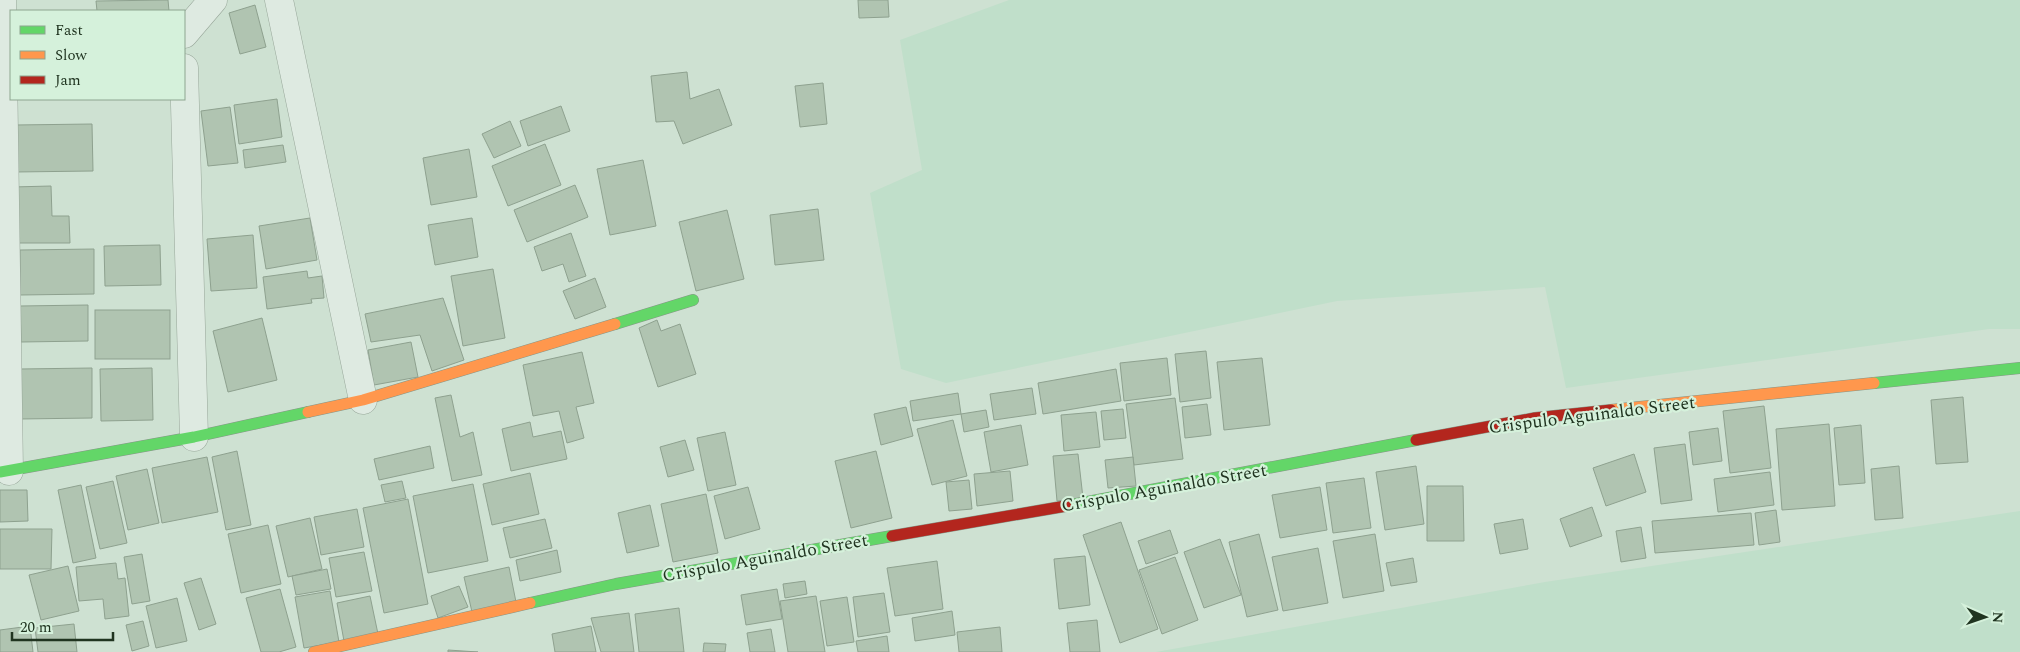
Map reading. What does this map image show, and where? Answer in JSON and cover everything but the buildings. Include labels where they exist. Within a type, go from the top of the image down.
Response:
[{"type":"street","points":[[2,0],[5,471],[194,437],[363,400],[693,300]]},
{"type":"street","points":[[185,33],[213,0]]},
{"type":"street","points":[[279,0],[363,400]]},
{"type":"street","points":[[185,100],[194,437]]},
{"type":"street","name":"Crispulo Aguinaldo Street","points":[[314,652],[616,584],[1068,506],[1535,418],[2020,368]]},
{"type":"green space","points":[[1009,0],[2020,0],[2020,329],[1989,329],[1566,388],[1545,287],[1337,301],[946,383],[901,369],[870,193],[922,170],[900,40]]},
{"type":"green space","points":[[2020,511],[2020,652],[1156,652],[1545,582]]},
{"type":"traffic: fast","points":[[615,324],[693,300]]},
{"type":"traffic: fast","points":[[1874,383],[2020,368]]},
{"type":"traffic: fast","points":[[0,472],[194,437],[308,412]]},
{"type":"traffic: fast","points":[[1066,506],[1416,440]]},
{"type":"traffic: fast","points":[[530,603],[616,584],[892,536]]},
{"type":"traffic: slow","points":[[308,412],[363,400],[615,324]]},
{"type":"traffic: slow","points":[[1611,410],[1874,383]]},
{"type":"traffic: slow","points":[[314,652],[530,603]]},
{"type":"traffic: jam","points":[[1416,440],[1535,418],[1611,410]]},
{"type":"traffic: jam","points":[[892,536],[1066,506]]}]
